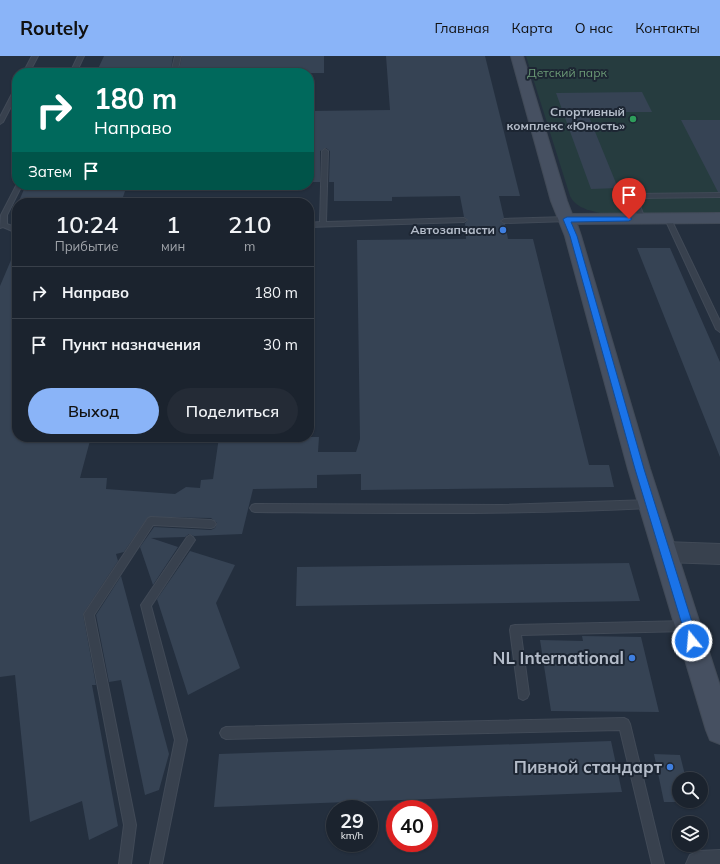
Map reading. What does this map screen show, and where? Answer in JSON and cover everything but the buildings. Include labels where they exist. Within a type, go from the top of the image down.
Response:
[{"type":"main road","points":[[517,56],[559,201],[576,243],[650,504],[720,730]]},
{"type":"main road","points":[[567,219],[720,218]]},
{"type":"street","points":[[665,552],[720,554]]},
{"type":"street","points":[[699,864],[720,863]]},
{"type":"lane","points":[[29,68],[35,56]]},
{"type":"lane","points":[[76,68],[81,56]]},
{"type":"lane","points":[[175,68],[178,56]]},
{"type":"lane","points":[[0,122],[12,99]]},
{"type":"lane","points":[[323,224],[324,151]]},
{"type":"lane","points":[[642,219],[633,196],[720,195]]},
{"type":"lane","points":[[12,199],[4,215],[2,226],[12,229]]},
{"type":"lane","points":[[504,220],[567,219]]},
{"type":"lane","points":[[668,219],[720,329]]},
{"type":"lane","points":[[314,224],[464,220]]},
{"type":"lane","points":[[255,508],[435,509],[599,507],[650,504]]},
{"type":"lane","points":[[125,864],[130,825],[89,614],[151,521],[212,524]]},
{"type":"lane","points":[[156,864],[181,740],[146,605],[190,540]]},
{"type":"lane","points":[[523,694],[515,630],[688,626]]},
{"type":"lane","points":[[226,733],[624,724],[658,864]]},
{"type":"green space","name":"Спортивный комплекс «Юность»","points":[[526,56],[720,56],[720,213],[607,214],[586,209],[576,204],[570,196]]},
{"type":"place","name":"Спортивный комплекс «Юность»","points":[[633,119]]},
{"type":"place","name":"Автозапчасти","points":[[503,230]]},
{"type":"place","name":"NL International","points":[[632,658]]},
{"type":"place","name":"Пивной стандарт","points":[[670,767]]},
{"type":"route","points":[[629,219],[567,219],[639,469],[692,641]]},
{"type":"park label","name":"Детский парк","points":[[567,73]]}]
